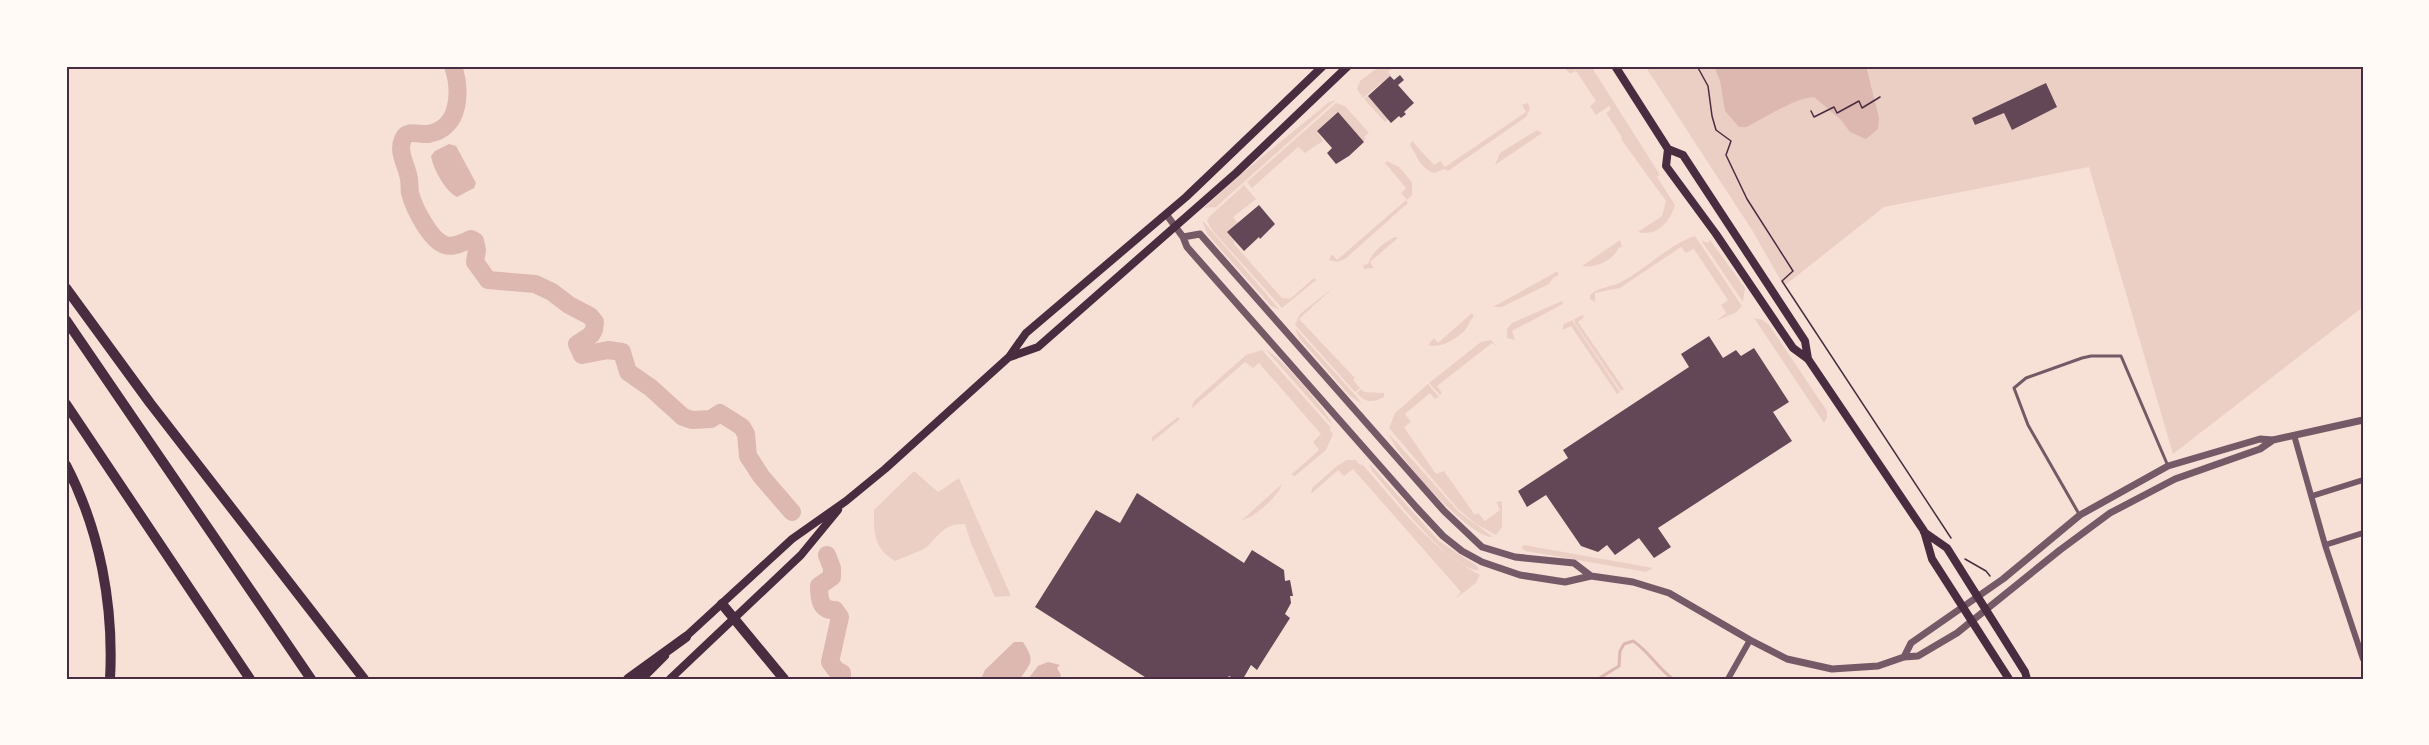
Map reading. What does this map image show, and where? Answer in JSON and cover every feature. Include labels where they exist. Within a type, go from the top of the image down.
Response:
[{"type":"highway","points":[[66,288],[150,403],[364,679]]},
{"type":"highway","points":[[66,320],[311,679]]},
{"type":"highway","points":[[66,404],[250,679]]},
{"type":"highway","points":[[66,465],[81,497],[103,568],[110,637],[110,679]]},
{"type":"highway","points":[[722,604],[784,679]]},
{"type":"highway","points":[[628,679],[686,637]]},
{"type":"main road","points":[[642,679],[792,539],[846,501],[1009,357],[1026,333],[1166,214],[1323,66]]},
{"type":"main road","points":[[1009,357],[1038,347],[1236,173],[1348,66]]},
{"type":"main road","points":[[1615,66],[1668,149],[1683,155],[1730,224],[1805,340],[1809,359]]},
{"type":"main road","points":[[1668,149],[1666,166],[1716,234],[1793,348],[1809,359],[1924,531],[1932,559],[2009,679]]},
{"type":"main road","points":[[670,679],[801,555],[846,501]]},
{"type":"main road","points":[[1924,531],[1947,548],[2025,672],[2027,679]]},
{"type":"street","points":[[1166,214],[1183,237],[1187,247],[1416,507],[1453,545],[1482,562],[1520,575],[1565,582],[1591,576],[1633,582],[1669,593],[1786,659],[1832,669],[1878,666],[1904,657],[1918,656],[1973,621],[2060,550],[2110,513],[2175,479],[2260,449],[2273,440]]},
{"type":"street","points":[[1183,237],[1200,234],[1444,511],[1482,547],[1515,556],[1574,563],[1591,576]]},
{"type":"street","points":[[1904,657],[1911,643],[2003,579],[2080,515],[2168,466],[2260,439],[2273,440],[2363,420]]},
{"type":"street","points":[[2294,435],[2325,545],[2360,641],[2363,659]]},
{"type":"street","points":[[2168,466],[2175,479]]},
{"type":"street","points":[[2312,496],[2363,480]]},
{"type":"street","points":[[2325,545],[2363,533]]},
{"type":"street","points":[[1728,679],[1750,640]]},
{"type":"lane","points":[[2080,515],[2028,425],[2014,388],[2026,378],[2082,358],[2121,356],[2168,466]]},
{"type":"path","points":[[1697,66],[1708,86],[1716,130],[1731,141],[1726,155],[1747,199],[1793,271],[1782,281],[1953,542]]},
{"type":"path","points":[[1811,111],[1814,117],[1834,107],[1837,113],[1859,101],[1862,108],[1880,97]]},
{"type":"path","points":[[1964,558],[1986,571],[1990,576]]},
{"type":"shaded area","points":[[1380,66],[1394,66],[1388,72],[1391,75],[1363,98],[1357,89],[1360,81]]},
{"type":"shaded area","points":[[1591,66],[1660,175],[1657,177],[1675,205],[1670,217],[1657,230],[1638,232],[1662,216],[1666,201],[1621,139],[1622,137],[1606,113],[1611,110],[1609,106],[1596,115],[1590,106],[1596,101],[1576,71],[1570,74],[1564,67]]},
{"type":"shaded area","points":[[1645,66],[2363,66],[2363,307],[2173,454],[2089,167],[1884,207],[1784,286],[1752,230]]},
{"type":"shaded area","points":[[1714,66],[1866,66],[1879,118],[1878,129],[1866,139],[1850,132],[1841,120],[1814,97],[1789,105],[1747,127],[1739,127],[1725,111],[1720,81]]},
{"type":"shaded area","points":[[1368,96],[1388,119],[1385,122],[1364,99]]},
{"type":"shaded area","points":[[1336,100],[1216,207],[1204,208],[1234,180],[1329,102]]},
{"type":"shaded area","points":[[1336,103],[1345,106],[1369,133],[1364,137],[1366,139],[1363,141],[1337,112],[1317,131],[1323,141],[1305,153],[1298,147],[1252,188],[1247,182]]},
{"type":"shaded area","points":[[1528,103],[1530,109],[1526,117],[1448,171],[1444,169],[1434,173],[1429,171],[1422,165],[1410,145],[1412,141],[1434,165],[1440,161],[1445,167],[1526,112],[1522,105]]},
{"type":"shaded area","points":[[1537,130],[1542,133],[1495,165],[1500,153]]},
{"type":"shaded area","points":[[449,144],[456,146],[476,183],[474,188],[457,197],[441,180],[431,156],[435,151]]},
{"type":"shaded area","points":[[1387,161],[1399,167],[1412,182],[1412,195],[1407,200],[1401,193],[1406,188],[1385,163]]},
{"type":"shaded area","points":[[1244,185],[1256,199],[1233,217],[1238,223],[1234,244],[1282,298],[1290,299],[1314,278],[1316,280],[1282,308],[1213,231],[1207,221]]},
{"type":"shaded area","points":[[1406,200],[1408,203],[1345,259],[1337,262],[1329,260],[1332,254],[1337,260]]},
{"type":"shaded area","points":[[1202,221],[1280,310],[1271,306],[1208,235]]},
{"type":"shaded area","points":[[1695,236],[1742,306],[1735,313],[1716,321],[1726,313],[1721,305],[1728,300],[1694,249],[1686,253],[1681,247],[1620,288],[1595,293],[1595,302],[1590,299],[1593,292],[1621,282],[1666,251]]},
{"type":"shaded area","points":[[1395,237],[1398,238],[1370,262],[1374,268],[1364,269],[1363,265],[1368,264],[1379,248]]},
{"type":"shaded area","points":[[1620,240],[1622,248],[1619,247],[1609,260],[1593,266],[1582,266]]},
{"type":"shaded area","points":[[1701,240],[1708,243],[1710,240],[1745,288],[1743,302]]},
{"type":"shaded area","points":[[1558,271],[1558,276],[1554,277],[1549,284],[1502,307],[1493,307]]},
{"type":"shaded area","points":[[1334,287],[1299,319],[1355,378],[1353,380],[1360,388],[1355,392],[1295,325],[1300,314]]},
{"type":"shaded area","points":[[1562,301],[1563,304],[1512,331],[1515,340],[1507,338],[1507,329],[1512,323]]},
{"type":"shaded area","points":[[1472,313],[1474,317],[1458,336],[1438,346],[1428,345],[1434,338],[1438,343]]},
{"type":"shaded area","points":[[1583,315],[1584,317],[1578,322],[1624,389],[1621,391],[1575,323],[1574,319]]},
{"type":"shaded area","points":[[1754,318],[1763,320],[1769,325],[1827,411],[1824,423]]},
{"type":"shaded area","points":[[1572,320],[1620,392],[1617,394],[1571,326],[1563,330],[1563,325]]},
{"type":"shaded area","points":[[1295,328],[1361,403],[1350,396],[1299,338]]},
{"type":"shaded area","points":[[1491,340],[1498,348],[1492,343],[1437,386],[1442,393],[1440,395],[1429,383],[1481,342]]},
{"type":"shaded area","points":[[1262,350],[1331,428],[1333,434],[1326,450],[1295,476],[1292,474],[1319,450],[1313,442],[1321,434],[1259,363],[1253,368],[1245,362],[1191,409],[1194,401],[1246,355]]},
{"type":"shaded area","points":[[1266,350],[1281,362],[1302,385],[1333,426]]},
{"type":"shaded area","points":[[1428,384],[1439,397],[1435,399],[1430,393],[1405,414],[1411,422],[1404,427],[1436,474],[1444,471],[1475,515],[1478,513],[1485,521],[1500,510],[1496,502],[1502,501],[1502,527],[1496,535],[1476,524],[1458,509],[1389,428],[1395,413]]},
{"type":"shaded area","points":[[1361,389],[1364,392],[1384,393],[1384,397],[1373,401],[1366,400],[1357,393]]},
{"type":"shaded area","points":[[1178,417],[1180,419],[1152,442],[1152,437]]},
{"type":"shaded area","points":[[1389,434],[1459,512],[1493,537],[1482,534],[1452,511],[1405,460]]},
{"type":"shaded area","points":[[1347,460],[1356,460],[1360,465],[1362,464],[1430,539],[1480,575],[1476,583],[1455,599],[1461,592],[1353,469],[1344,476],[1338,470],[1311,494],[1312,488]]},
{"type":"shaded area","points":[[1369,463],[1439,541],[1477,566],[1479,571],[1451,557],[1436,544],[1372,471]]},
{"type":"shaded area","points":[[914,471],[938,492],[959,478],[1011,596],[995,597],[965,524],[957,524],[944,529],[922,550],[895,561],[882,551],[876,539],[874,510]]},
{"type":"shaded area","points":[[761,476],[780,491],[793,512],[789,514],[784,512]]},
{"type":"shaded area","points":[[1282,484],[1276,495],[1265,506],[1242,520]]},
{"type":"shaded area","points":[[1524,545],[1653,568],[1646,572],[1526,551],[1521,548]]},
{"type":"shaded area","points":[[1014,642],[1023,642],[1030,657],[1029,664],[1020,679],[981,679],[985,670]]},
{"type":"shaded area","points":[[1048,662],[1060,665],[1057,668],[1061,675],[1059,679],[1028,679],[1038,666]]},
{"type":"building","points":[[1400,75],[1404,80],[1398,85],[1414,103],[1404,112],[1406,114],[1401,118],[1399,116],[1391,123],[1368,96],[1390,76],[1394,80]]},
{"type":"building","points":[[2046,83],[2057,107],[2012,130],[2004,113],[1975,125],[1972,118]]},
{"type":"building","points":[[1338,112],[1364,142],[1336,164],[1327,153],[1332,148],[1317,131]]},
{"type":"building","points":[[1259,205],[1275,224],[1244,251],[1227,232]]},
{"type":"building","points":[[1709,336],[1723,358],[1736,350],[1741,356],[1754,348],[1789,402],[1773,412],[1792,441],[1658,528],[1671,547],[1654,558],[1639,538],[1615,555],[1607,545],[1598,552],[1581,546],[1546,495],[1527,507],[1518,491],[1568,458],[1563,450],[1689,367],[1681,354]]},
{"type":"building","points":[[1137,493],[1244,563],[1252,550],[1284,570],[1285,581],[1290,580],[1293,596],[1290,596],[1291,603],[1285,614],[1290,618],[1257,670],[1251,665],[1243,679],[1229,676],[1227,679],[1148,679],[1035,607],[1096,510],[1120,523]]},
{"type":"waterway","points":[[453,66],[457,86],[453,117],[439,131],[428,134],[407,134],[401,144],[410,193],[428,230],[439,242],[448,246],[471,239],[475,241],[477,250],[475,262],[488,280],[535,284],[590,316],[595,322],[594,330],[591,335],[577,344],[582,355],[608,350],[622,352],[628,372],[651,388],[683,417],[692,420],[711,419],[720,413],[742,427],[746,434],[748,456],[761,476],[792,512]]},
{"type":"waterway","points":[[827,555],[832,568],[832,577],[819,586],[819,595],[823,606],[835,610],[840,617],[830,662],[836,670],[842,673],[842,679]]},
{"type":"waterway","points":[[1598,679],[1619,666],[1620,651],[1624,644],[1633,641],[1673,679]]}]
